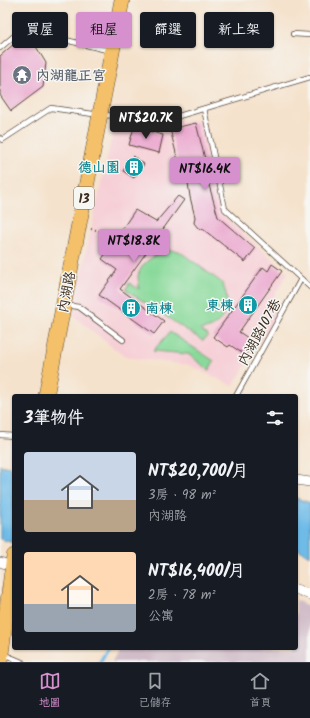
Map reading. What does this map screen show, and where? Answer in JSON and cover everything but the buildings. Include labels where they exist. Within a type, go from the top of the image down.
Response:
[{"type":"main road","name":"內湖路","points":[[46,394],[122,0]]},
{"type":"main road","points":[[0,601],[10,563]]},
{"type":"main road","points":[[1,655],[10,563]]},
{"type":"street","points":[[298,480],[310,482]]},
{"type":"street","points":[[298,590],[310,595]]},
{"type":"lane","points":[[293,34],[310,35]]},
{"type":"lane","points":[[0,48],[14,36],[53,37],[112,52]]},
{"type":"lane","points":[[0,138],[2,140],[51,108],[100,115],[172,118],[310,78]]},
{"type":"lane","points":[[204,108],[225,209],[310,287]]},
{"type":"lane","name":"內湖路107巷","points":[[237,394],[301,279]]},
{"type":"lane","points":[[63,305],[79,307],[123,340]]},
{"type":"lane","points":[[0,435],[12,436]]},
{"type":"lane","points":[[1,655],[22,662]]},
{"type":"path","points":[[78,225],[114,234]]},
{"type":"shaded area","points":[[201,120],[224,216],[288,273],[271,301],[281,308],[233,386],[189,365],[125,357],[72,315],[115,122]]},
{"type":"shaded area","points":[[298,601],[310,607],[310,662],[112,662],[118,650],[298,650]]},
{"type":"green space","points":[[167,250],[179,251],[221,282],[224,287],[227,305],[223,316],[215,325],[210,328],[200,330],[208,335],[203,341],[126,290],[129,283],[139,289],[138,276],[142,267],[153,257]]},
{"type":"green space","points":[[170,332],[214,361],[209,370],[188,354],[153,351]]},
{"type":"water","points":[[0,465],[12,468],[12,542],[0,539]]},
{"type":"water","points":[[298,499],[310,503],[310,556],[298,549]]},
{"type":"waterway","points":[[100,662],[107,650]]},
{"type":"place","name":"內湖龍正宮","points":[[22,75]]},
{"type":"place","name":"德山園","points":[[134,167]]},
{"type":"place","name":"東棟","points":[[248,305]]},
{"type":"place","name":"南棟","points":[[131,308]]}]
